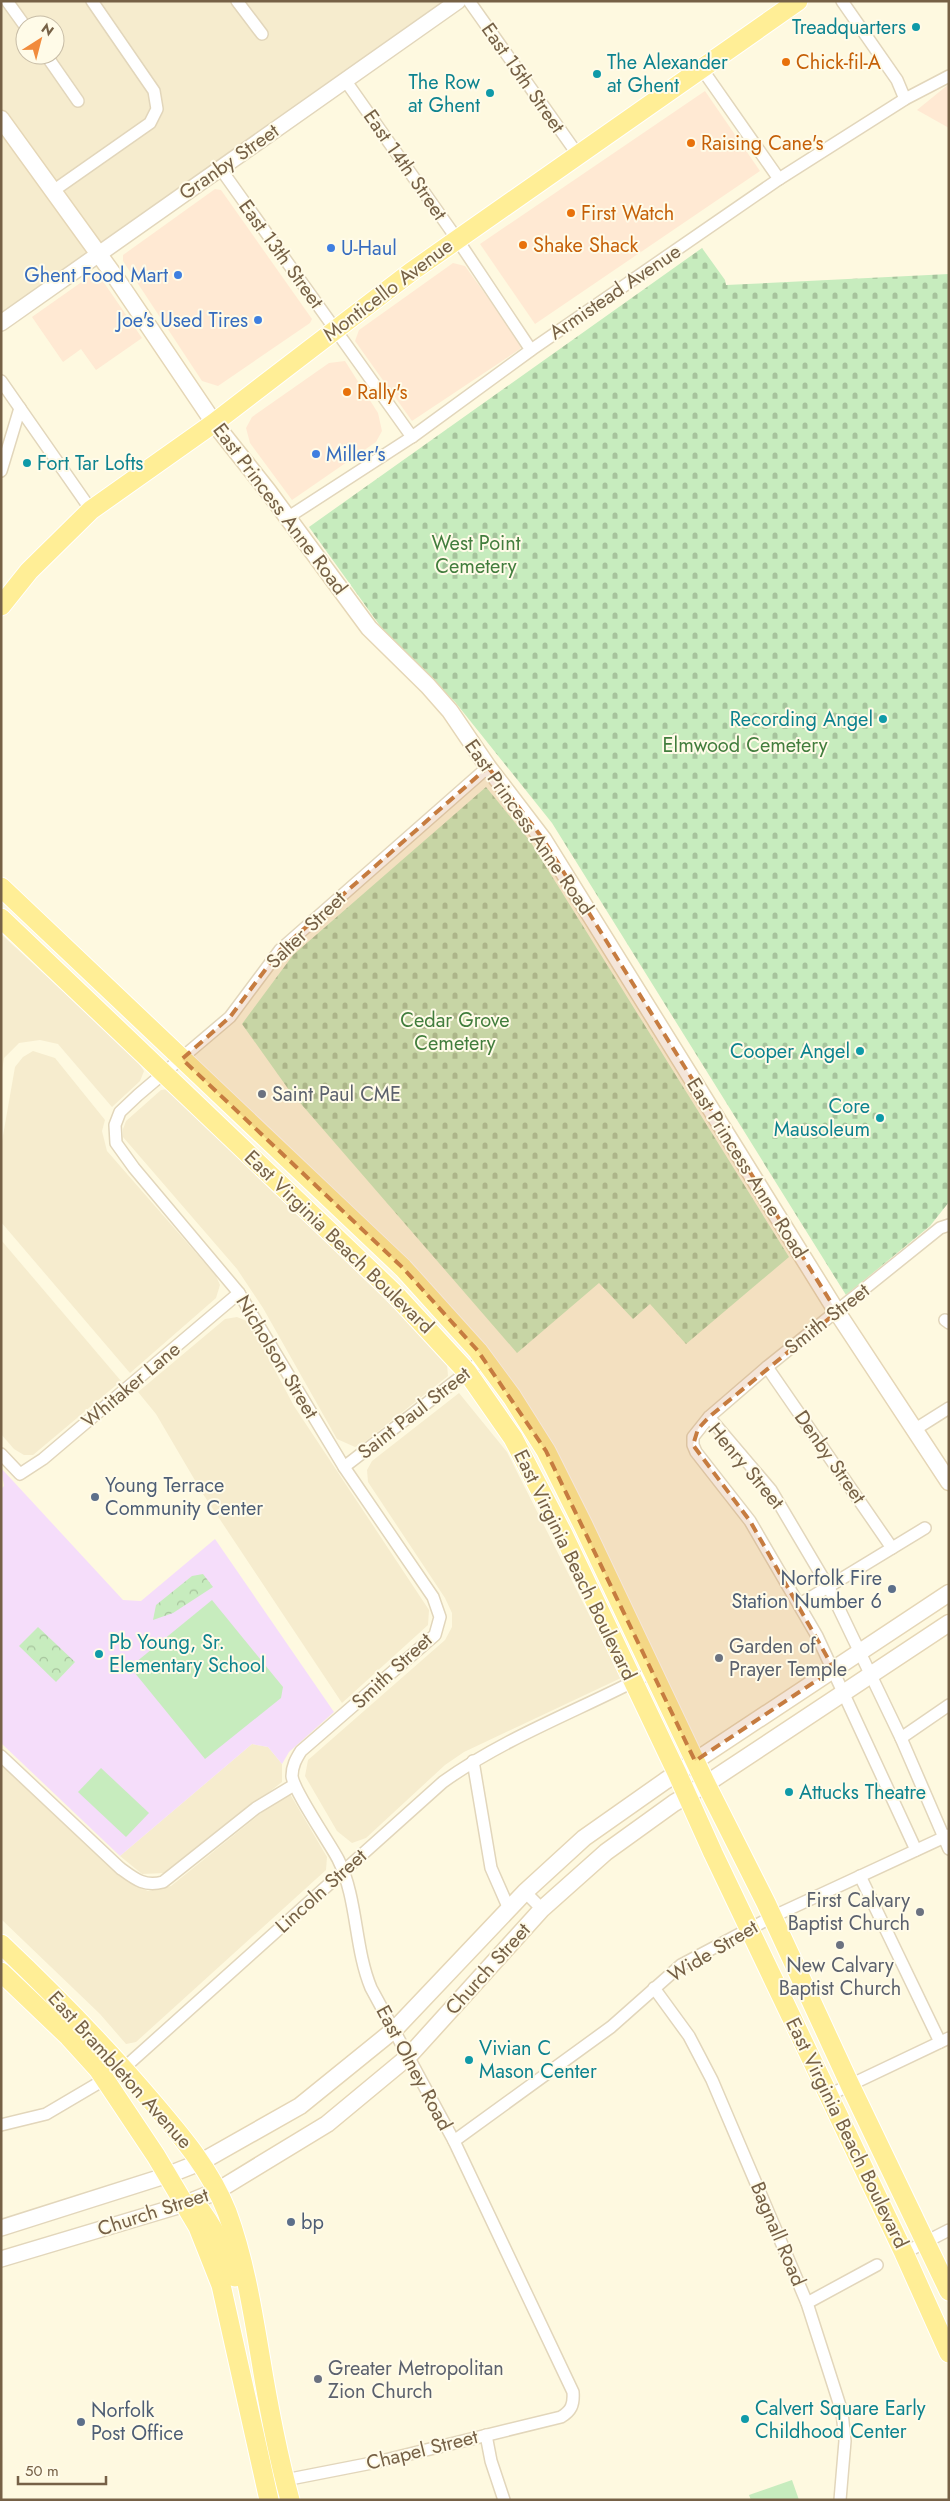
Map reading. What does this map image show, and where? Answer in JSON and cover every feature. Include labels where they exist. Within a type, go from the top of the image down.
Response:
[{"type":"main road","name":"Monticello Avenue","points":[[1,606],[29,571],[91,510],[214,423],[335,329],[457,239],[798,1]]},
{"type":"main road","name":"East Princess Anne Road","points":[[1,118],[98,254],[214,423],[369,628],[444,705],[542,838],[837,1312],[949,1482]]},
{"type":"main road","name":"East Virginia Beach Boulevard","points":[[1,887],[410,1275],[484,1359],[512,1397],[546,1451],[772,1917],[949,2292]]},
{"type":"main road","name":"East Virginia Beach Boulevard","points":[[1,918],[164,1075],[324,1223],[394,1293],[467,1372],[513,1438],[564,1536],[614,1640],[904,2253],[949,2353]]},
{"type":"main road","points":[[324,1223],[338,1207]]},
{"type":"main road","name":"Church Street","points":[[168,2175],[196,2164],[300,2106],[394,2030],[525,1892],[584,1838],[677,1773],[949,1593]]},
{"type":"main road","name":"Church Street","points":[[189,2202],[217,2190],[327,2124],[409,2056],[542,1909],[606,1852],[687,1795],[949,1623]]},
{"type":"main road","points":[[614,1640],[633,1631]]},
{"type":"main road","name":"East Brambleton Avenue","points":[[1,1944],[85,2024],[124,2068],[217,2190],[233,2232],[252,2307],[273,2425],[290,2500]]},
{"type":"main road","name":"East Brambleton Avenue","points":[[1,1972],[69,2037],[105,2079],[168,2175],[189,2202],[207,2244],[221,2285],[268,2492]]},
{"type":"main road","points":[[105,2079],[136,2102],[196,2164]]},
{"type":"main road","points":[[189,2202],[210,2222],[222,2242],[239,2288],[252,2307]]},
{"type":"street","points":[[7,1],[17,15]]},
{"type":"street","points":[[237,1],[262,34]]},
{"type":"street","name":"Granby Street","points":[[1,322],[458,1]]},
{"type":"street","name":"East 15th Street","points":[[469,1],[578,155]]},
{"type":"street","points":[[842,1],[897,80],[905,100]]},
{"type":"street","points":[[53,191],[150,123],[158,109],[154,91],[94,4],[107,2]]},
{"type":"street","points":[[53,65],[78,101]]},
{"type":"street","points":[[702,69],[779,180]]},
{"type":"street","name":"Armistead Avenue","points":[[287,518],[412,437],[530,350],[779,180],[905,100],[949,76]]},
{"type":"street","name":"East 14th Street","points":[[345,80],[457,239],[530,350]]},
{"type":"street","name":"East 13th Street","points":[[220,168],[412,437]]},
{"type":"street","points":[[1,381],[91,510]]},
{"type":"street","points":[[1,471],[20,408]]},
{"type":"street","name":"Salter Street","points":[[115,1125],[120,1112],[230,1017],[280,950],[488,766]]},
{"type":"street","name":"Nicholson Street","points":[[115,1125],[116,1143],[134,1168],[239,1293],[344,1467],[433,1597]]},
{"type":"street","name":"Smith Street","points":[[709,1417],[767,1366],[940,1228],[949,1225]]},
{"type":"street","name":"Whitaker Lane","points":[[1,1454],[20,1474],[43,1459],[239,1293]]},
{"type":"street","name":"Saint Paul Street","points":[[344,1467],[484,1359]]},
{"type":"street","name":"Denby Street","points":[[767,1366],[892,1548]]},
{"type":"street","points":[[914,1430],[949,1408]]},
{"type":"street","name":"Henry Street","points":[[916,1850],[834,1669],[800,1604],[750,1521],[696,1452],[693,1445],[693,1437],[709,1417],[771,1490],[829,1588],[901,1738],[946,1836],[949,1849]]},
{"type":"street","points":[[800,1604],[925,1528]]},
{"type":"street","name":"Smith Street","points":[[294,1785],[292,1769],[301,1751],[435,1634],[440,1617],[433,1597]]},
{"type":"street","name":"Lincoln Street","points":[[1,2125],[46,2114],[124,2068],[443,1782],[473,1761],[652,1672]]},
{"type":"street","points":[[901,1738],[949,1705]]},
{"type":"street","points":[[1,1756],[120,1868],[137,1881],[146,1884],[164,1882],[256,1808],[294,1785]]},
{"type":"street","points":[[473,1761],[491,1868],[509,1909]]},
{"type":"street","name":"East Olney Road","points":[[294,1785],[318,1823],[343,1872],[349,1891],[363,1969],[371,1988],[454,2141],[574,2392],[573,2405]]},
{"type":"street","name":"Wide Street","points":[[454,2141],[611,2028],[681,1965],[749,1928],[946,1836]]},
{"type":"street","points":[[828,2095],[944,2040],[860,1876]]},
{"type":"street","points":[[525,1892],[542,1909]]},
{"type":"street","name":"Bagnall Road","points":[[654,1988],[689,2036],[712,2080],[807,2303],[842,2412],[845,2441],[840,2500]]},
{"type":"street","name":"Church Street","points":[[1,2228],[168,2175]]},
{"type":"street","name":"Church Street","points":[[1,2259],[189,2202]]},
{"type":"street","points":[[904,2253],[949,2230]]},
{"type":"street","points":[[807,2303],[877,2265]]},
{"type":"street","name":"Chapel Street","points":[[268,2492],[286,2480],[377,2462],[561,2417],[573,2405]]},
{"type":"street","points":[[486,2435],[491,2461],[504,2500]]},
{"type":"highlighted area","points":[[488,767],[543,839],[837,1312],[709,1417],[698,1429],[693,1445],[750,1521],[834,1669],[695,1761],[546,1451],[478,1351],[403,1268],[182,1059],[230,1017],[280,950]]},
{"type":"shaded area","points":[[1,1],[451,1],[1,317]]},
{"type":"shaded area","points":[[949,84],[949,128],[917,110]]},
{"type":"shaded area","points":[[705,91],[760,171],[535,324],[480,244]]},
{"type":"shaded area","points":[[215,189],[221,190],[312,319],[310,323],[218,386],[202,381],[123,261],[123,255]]},
{"type":"shaded area","points":[[453,263],[465,266],[522,345],[520,349],[412,421],[355,341],[359,330]]},
{"type":"shaded area","points":[[93,274],[100,277],[142,338],[96,370],[81,349],[63,362],[32,317]]},
{"type":"shaded area","points":[[345,361],[378,413],[382,431],[376,442],[292,500],[250,443],[246,428],[252,417],[329,363]]},
{"type":"shaded area","points":[[1,934],[136,1059],[144,1071],[140,1081],[112,1107],[58,1044],[40,1040],[19,1043],[4,1058],[1,1078]]},
{"type":"shaded area","points":[[33,1051],[55,1058],[105,1120],[102,1131],[107,1151],[216,1276],[220,1285],[216,1298],[130,1373],[1,1222],[1,1147],[15,1067],[23,1057]]},
{"type":"shaded area","points":[[169,1089],[443,1356],[447,1364],[448,1376],[362,1444],[355,1447],[337,1439],[263,1308],[237,1269],[123,1137],[126,1121],[161,1090]]},
{"type":"shaded area","points":[[1,1240],[121,1381],[33,1455],[24,1455],[14,1449],[1,1434]]},
{"type":"shaded area","points":[[237,1317],[249,1322],[294,1406],[429,1610],[428,1625],[342,1703],[203,1494],[156,1414],[138,1392],[225,1319]]},
{"type":"shaded area","points":[[459,1393],[507,1452],[621,1678],[464,1752],[445,1765],[366,1838],[352,1843],[337,1831],[305,1776],[308,1760],[445,1640],[452,1627],[452,1613],[445,1598],[368,1482],[367,1470],[372,1461]]},
{"type":"shaded area","points":[[1,1468],[123,1600],[141,1601],[215,1539],[334,1712],[289,1752],[282,1764],[268,1747],[252,1744],[120,1856],[1,1743],[1,1489],[4,1486]]},
{"type":"shaded area","points":[[252,1744],[268,1747],[282,1764],[282,1782],[166,1873],[142,1874],[120,1856]]},
{"type":"shaded area","points":[[1,1760],[138,1887],[148,1891],[171,1886],[276,1801],[290,1794],[327,1857],[326,1870],[136,2042],[126,2044],[100,2014],[1,1919]]},
{"type":"green space","name":"Elmwood Cemetery","points":[[702,248],[725,280],[726,285],[949,274],[949,1202],[930,1226],[846,1295],[552,823],[455,702],[383,630],[309,527]]},
{"type":"green space","name":"Cedar Grove Cemetery","points":[[486,787],[530,841],[789,1257],[686,1344],[650,1304],[633,1319],[599,1283],[517,1353],[289,1090],[242,1024],[293,955]]},
{"type":"green space","points":[[203,1574],[213,1587],[173,1613],[153,1620],[156,1605],[192,1576]]},
{"type":"green space","points":[[212,1600],[283,1687],[281,1698],[205,1759],[130,1667]]},
{"type":"green space","points":[[38,1627],[75,1662],[56,1682],[19,1646]]},
{"type":"green space","points":[[101,1768],[149,1813],[126,1837],[78,1792]]},
{"type":"green space","points":[[792,2480],[799,2500],[751,2500],[749,2495]]},
{"type":"place","name":"Treadquarters","points":[[916,27]]},
{"type":"place","name":"Chick-fil-A","points":[[786,62]]},
{"type":"place","name":"The Alexander at Ghent","points":[[597,74]]},
{"type":"place","name":"The Row at Ghent","points":[[490,93]]},
{"type":"place","name":"Raising Cane's","points":[[691,143]]},
{"type":"place","name":"First Watch","points":[[571,213]]},
{"type":"place","name":"Shake Shack","points":[[523,245]]},
{"type":"place","name":"U-Haul","points":[[331,248]]},
{"type":"place","name":"Ghent Food Mart","points":[[178,275]]},
{"type":"place","name":"Joe's Used Tires","points":[[258,320]]},
{"type":"place","name":"Rally's","points":[[347,392]]},
{"type":"place","name":"Miller's","points":[[316,454]]},
{"type":"place","name":"Fort Tar Lofts","points":[[27,463]]},
{"type":"place","name":"Recording Angel","points":[[883,719]]},
{"type":"place","name":"Cooper Angel","points":[[860,1051]]},
{"type":"place","name":"Saint Paul CME","points":[[262,1094]]},
{"type":"place","name":"Core Mausoleum","points":[[880,1118]]},
{"type":"place","name":"Young Terrace Community Center","points":[[95,1497]]},
{"type":"place","name":"Norfolk Fire Station Number 6","points":[[892,1589]]},
{"type":"place","name":"Pb Young, Sr. Elementary School","points":[[99,1654]]},
{"type":"place","name":"Garden of Prayer Temple","points":[[719,1658]]},
{"type":"place","name":"Attucks Theatre","points":[[789,1792]]},
{"type":"place","name":"First Calvary Baptist Church","points":[[920,1912]]},
{"type":"place","name":"New Calvary Baptist Church","points":[[840,1945]]},
{"type":"place","name":"Vivian C Mason Center","points":[[469,2060]]},
{"type":"place","name":"bp","points":[[291,2222]]},
{"type":"place","name":"Greater Metropolitan Zion Church","points":[[318,2379]]},
{"type":"place","name":"Calvert Square Early Childhood Center","points":[[745,2419]]},
{"type":"place","name":"Norfolk Post Office","points":[[81,2422]]},
{"type":"park label","name":"West Point Cemetery","points":[[476,554]]}]
